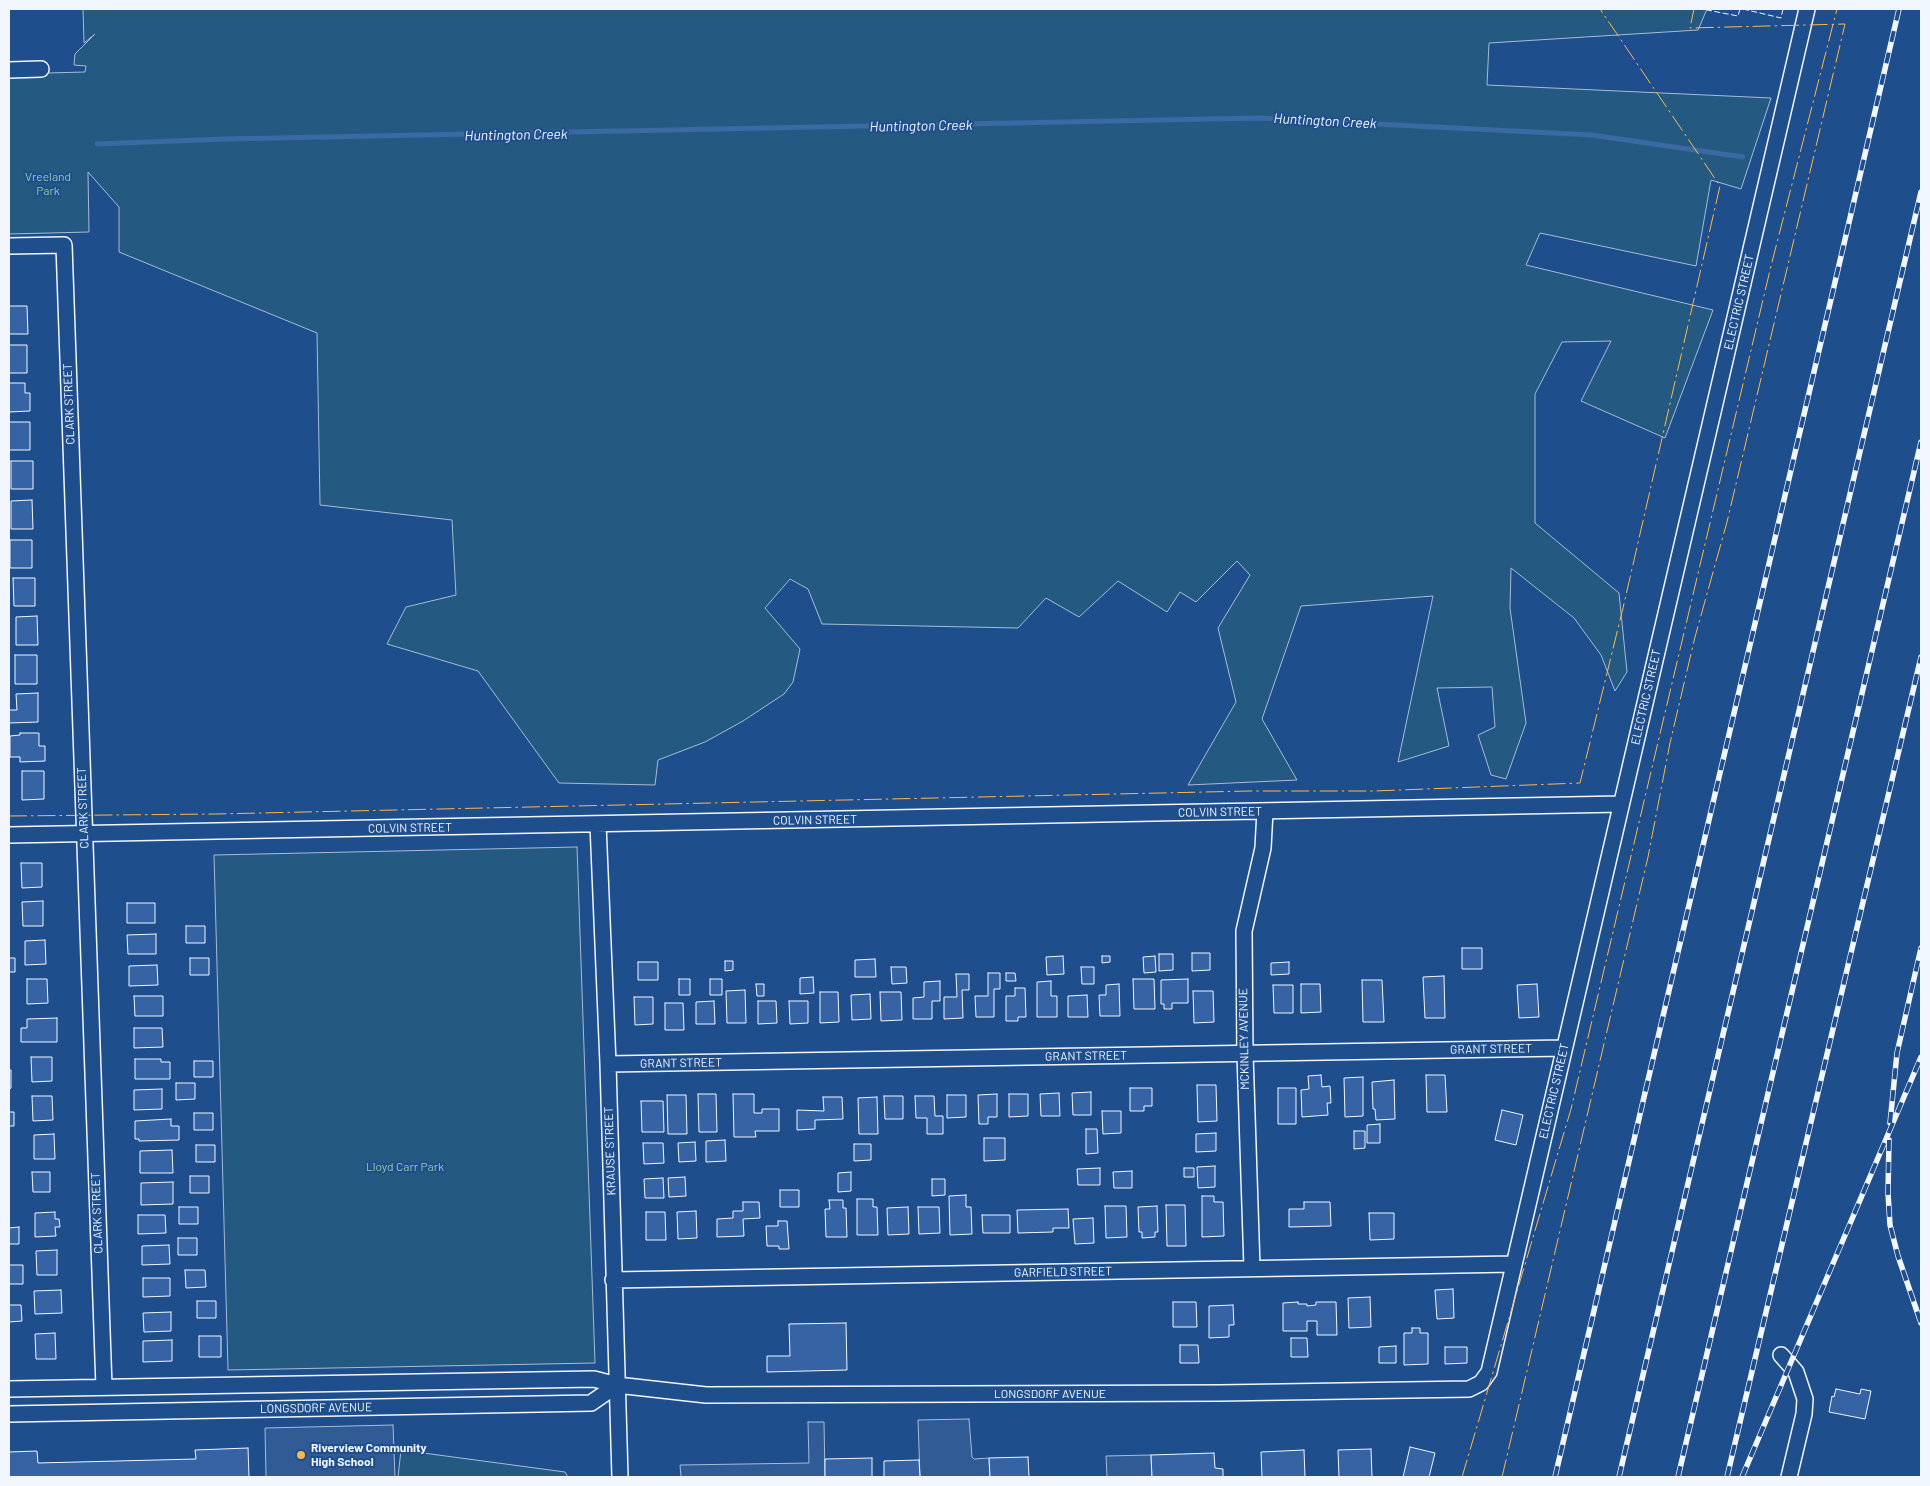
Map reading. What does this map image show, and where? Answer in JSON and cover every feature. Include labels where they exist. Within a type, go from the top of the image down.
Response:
[{"type":"street","name":"ELECTRIC STREET","points":[[1481,1383],[1489,1372],[1807,9]]},
{"type":"street","points":[[9,70],[41,69]]},
{"type":"street","name":"CLARK STREET","points":[[9,246],[64,244],[83,834],[104,1387]]},
{"type":"street","name":"COLVIN STREET","points":[[9,835],[1621,804]]},
{"type":"street","name":"MCKINLEY AVENUE","points":[[1252,1268],[1244,1054],[1244,931],[1263,848],[1265,811]]},
{"type":"street","name":"KRAUSE STREET","points":[[598,824],[608,1064],[620,1477]]},
{"type":"street","name":"GRANT STREET","points":[[608,1064],[1564,1048]]},
{"type":"street","name":"GARFIELD STREET","points":[[614,1280],[1513,1264]]},
{"type":"street","points":[[1781,1355],[1796,1372],[1805,1399],[1804,1414],[1789,1477]]},
{"type":"street","name":"LONGSDORF AVENUE","points":[[9,1389],[594,1379],[618,1385],[706,1395],[1230,1393],[1469,1389],[1481,1383]]},
{"type":"street","name":"LONGSDORF AVENUE","points":[[9,1414],[591,1403],[618,1385]]},
{"type":"green space","name":"Vreeland Park","points":[[83,9],[1707,9],[1698,30],[1489,43],[1487,85],[1771,98],[1741,189],[1711,180],[1696,266],[1540,233],[1526,265],[1713,310],[1665,438],[1581,401],[1611,341],[1562,342],[1535,394],[1535,523],[1619,593],[1627,672],[1615,691],[1601,655],[1574,618],[1511,568],[1510,608],[1526,723],[1506,779],[1491,775],[1478,735],[1495,727],[1492,687],[1437,688],[1449,746],[1398,762],[1433,596],[1301,606],[1262,719],[1297,780],[1188,785],[1236,702],[1218,628],[1250,575],[1237,561],[1196,602],[1180,592],[1167,612],[1118,581],[1079,617],[1046,598],[1018,628],[822,624],[808,589],[790,579],[765,608],[800,649],[793,682],[784,694],[743,721],[705,742],[658,760],[655,785],[559,783],[478,671],[387,644],[406,607],[456,595],[452,520],[320,505],[317,333],[119,252],[119,207],[88,172],[89,232],[9,234],[9,74],[85,72],[86,66],[74,65],[75,54],[95,34],[84,43]]},
{"type":"green space","name":"Lloyd Carr Park","points":[[577,847],[595,1363],[228,1370],[214,855]]},
{"type":"green space","points":[[401,1450],[565,1472],[568,1477],[398,1477]]},
{"type":"shaded area","points":[[969,1419],[972,1457],[974,1459],[989,1458],[990,1477],[920,1477],[918,1420]]},
{"type":"shaded area","points":[[808,1422],[824,1422],[825,1477],[681,1477],[680,1465],[809,1463]]},
{"type":"shaded area","points":[[393,1425],[395,1477],[266,1477],[265,1428]]},
{"type":"shaded area","points":[[1151,1455],[1152,1477],[1107,1477],[1106,1456]]},
{"type":"building","points":[[9,306],[27,306],[28,334],[9,334]]},
{"type":"building","points":[[9,345],[27,345],[27,373],[9,373]]},
{"type":"building","points":[[9,383],[25,383],[25,393],[30,393],[30,411],[9,412]]},
{"type":"building","points":[[9,422],[30,422],[30,450],[9,450]]},
{"type":"building","points":[[11,461],[33,461],[33,489],[11,489]]},
{"type":"building","points":[[32,500],[33,529],[11,529],[11,501]]},
{"type":"building","points":[[10,540],[32,540],[32,568],[10,568]]},
{"type":"building","points":[[13,578],[35,578],[35,606],[14,606]]},
{"type":"building","points":[[37,616],[38,645],[16,645],[16,617]]},
{"type":"building","points":[[15,655],[37,655],[37,684],[15,684]]},
{"type":"building","points":[[38,693],[38,722],[9,723],[9,710],[17,710],[16,694]]},
{"type":"building","points":[[20,733],[39,733],[39,746],[45,746],[45,761],[20,762],[20,757],[10,757],[10,736],[20,735]]},
{"type":"building","points":[[22,771],[44,771],[44,799],[22,800]]},
{"type":"building","points":[[21,863],[42,863],[42,887],[22,888]]},
{"type":"building","points":[[43,901],[43,926],[23,926],[22,902]]},
{"type":"building","points":[[127,903],[155,903],[155,923],[127,923]]},
{"type":"building","points":[[186,926],[205,926],[205,943],[186,943]]},
{"type":"building","points":[[156,934],[156,954],[128,954],[127,935]]},
{"type":"building","points":[[45,940],[46,964],[25,965],[25,941]]},
{"type":"building","points":[[1462,948],[1482,948],[1482,969],[1462,969]]},
{"type":"building","points":[[1192,953],[1210,953],[1210,970],[1192,971]]},
{"type":"building","points":[[1159,954],[1173,954],[1173,970],[1159,971]]},
{"type":"building","points":[[1063,956],[1064,974],[1047,975],[1046,957]]},
{"type":"building","points":[[1102,956],[1110,956],[1110,962],[1102,963]]},
{"type":"building","points":[[1155,956],[1156,972],[1144,973],[1143,957]]},
{"type":"building","points":[[9,958],[15,958],[15,972],[9,972]]},
{"type":"building","points":[[190,958],[209,958],[209,975],[190,975]]},
{"type":"building","points":[[875,959],[876,977],[855,977],[855,960]]},
{"type":"building","points":[[725,961],[733,961],[733,970],[725,971]]},
{"type":"building","points":[[638,962],[658,962],[658,980],[638,980]]},
{"type":"building","points":[[1289,962],[1289,974],[1271,975],[1271,963]]},
{"type":"building","points":[[157,965],[158,985],[129,986],[129,966]]},
{"type":"building","points":[[891,967],[906,967],[907,983],[892,984]]},
{"type":"building","points":[[1081,967],[1094,967],[1094,984],[1082,984]]},
{"type":"building","points":[[988,973],[1000,973],[1000,989],[994,989],[994,1017],[976,1017],[975,996],[988,996]]},
{"type":"building","points":[[1006,973],[1015,973],[1016,981],[1006,981]]},
{"type":"building","points":[[956,974],[969,974],[969,990],[962,990],[963,1018],[944,1019],[944,997],[957,997]]},
{"type":"building","points":[[1444,976],[1445,1018],[1425,1018],[1423,977]]},
{"type":"building","points":[[813,977],[814,993],[800,994],[800,978]]},
{"type":"building","points":[[27,979],[47,979],[48,1003],[27,1004]]},
{"type":"building","points":[[679,979],[690,979],[690,995],[679,995]]},
{"type":"building","points":[[710,979],[722,979],[722,995],[710,995]]},
{"type":"building","points":[[1133,979],[1154,979],[1155,1009],[1134,1009]]},
{"type":"building","points":[[1188,979],[1188,1003],[1172,1003],[1172,1009],[1164,1009],[1164,1004],[1161,1004],[1161,980]]},
{"type":"building","points":[[1362,980],[1382,980],[1384,1022],[1363,1022]]},
{"type":"building","points":[[940,981],[940,1001],[932,1001],[932,1019],[913,1019],[913,998],[924,997],[924,982]]},
{"type":"building","points":[[1051,981],[1051,996],[1057,996],[1057,1017],[1037,1017],[1037,982]]},
{"type":"building","points":[[756,984],[764,984],[764,996],[757,996]]},
{"type":"building","points":[[1119,984],[1120,1016],[1100,1016],[1099,995],[1106,995],[1106,985]]},
{"type":"building","points":[[1301,984],[1320,984],[1321,1012],[1301,1013]]},
{"type":"building","points":[[1537,984],[1539,1017],[1519,1018],[1517,985]]},
{"type":"building","points":[[1273,985],[1293,985],[1293,1013],[1274,1013]]},
{"type":"building","points":[[1015,988],[1025,988],[1026,1017],[1018,1017],[1018,1021],[1006,1021],[1006,996],[1015,996]]},
{"type":"building","points":[[745,990],[746,1023],[727,1023],[726,991]]},
{"type":"building","points":[[1193,991],[1213,991],[1214,1022],[1194,1023]]},
{"type":"building","points":[[820,992],[838,992],[839,1022],[820,1023]]},
{"type":"building","points":[[880,992],[901,992],[902,1020],[881,1021]]},
{"type":"building","points":[[870,994],[871,1019],[852,1020],[851,995]]},
{"type":"building","points":[[1087,995],[1088,1017],[1068,1017],[1068,996]]},
{"type":"building","points":[[134,996],[163,996],[163,1016],[135,1016]]},
{"type":"building","points":[[634,997],[653,997],[653,1024],[635,1025]]},
{"type":"building","points":[[714,1001],[715,1024],[696,1024],[696,1002]]},
{"type":"building","points":[[758,1001],[776,1001],[777,1023],[758,1024]]},
{"type":"building","points":[[789,1001],[808,1001],[808,1023],[790,1024]]},
{"type":"building","points":[[665,1003],[683,1003],[684,1030],[665,1030]]},
{"type":"building","points":[[57,1018],[57,1042],[21,1042],[21,1028],[27,1028],[27,1019]]},
{"type":"building","points":[[134,1028],[162,1028],[163,1047],[134,1048]]},
{"type":"building","points":[[31,1057],[52,1057],[52,1081],[32,1082]]},
{"type":"building","points":[[135,1059],[161,1059],[161,1062],[170,1062],[170,1079],[135,1079]]},
{"type":"building","points":[[194,1061],[213,1061],[213,1077],[194,1077]]},
{"type":"building","points":[[9,1070],[11,1070],[11,1088],[9,1089]]},
{"type":"building","points":[[1321,1075],[1322,1087],[1330,1086],[1331,1103],[1327,1103],[1328,1115],[1302,1117],[1301,1090],[1309,1089],[1308,1076]]},
{"type":"building","points":[[1426,1075],[1445,1075],[1447,1112],[1427,1112]]},
{"type":"building","points":[[1363,1077],[1363,1116],[1345,1117],[1344,1078]]},
{"type":"building","points":[[1394,1080],[1395,1119],[1376,1120],[1375,1109],[1373,1109],[1372,1082]]},
{"type":"building","points":[[176,1083],[195,1083],[195,1099],[176,1100]]},
{"type":"building","points":[[1197,1085],[1216,1085],[1217,1121],[1198,1122]]},
{"type":"building","points":[[1130,1088],[1152,1088],[1152,1106],[1144,1106],[1144,1111],[1130,1111]]},
{"type":"building","points":[[1278,1088],[1296,1088],[1296,1124],[1278,1124]]},
{"type":"building","points":[[162,1089],[162,1109],[134,1110],[134,1090]]},
{"type":"building","points":[[1091,1092],[1091,1115],[1073,1115],[1072,1093]]},
{"type":"building","points":[[1059,1093],[1060,1116],[1041,1116],[1040,1094]]},
{"type":"building","points":[[698,1094],[716,1094],[717,1132],[699,1132]]},
{"type":"building","points":[[733,1094],[754,1094],[754,1113],[762,1113],[762,1109],[779,1109],[779,1131],[755,1131],[756,1137],[734,1137]]},
{"type":"building","points":[[997,1094],[997,1117],[988,1117],[988,1124],[979,1124],[978,1095]]},
{"type":"building","points":[[1009,1094],[1028,1094],[1028,1116],[1009,1117]]},
{"type":"building","points":[[667,1095],[686,1095],[687,1134],[668,1134]]},
{"type":"building","points":[[947,1095],[966,1095],[966,1117],[947,1118]]},
{"type":"building","points":[[32,1096],[52,1096],[53,1120],[33,1121]]},
{"type":"building","points":[[884,1096],[903,1096],[903,1119],[885,1119]]},
{"type":"building","points":[[915,1096],[934,1096],[935,1116],[943,1116],[943,1134],[927,1134],[927,1118],[916,1118]]},
{"type":"building","points":[[823,1097],[842,1097],[843,1119],[815,1120],[815,1129],[797,1130],[797,1110],[824,1111]]},
{"type":"building","points":[[877,1097],[878,1134],[859,1134],[858,1098]]},
{"type":"building","points":[[641,1101],[663,1101],[664,1132],[642,1132]]},
{"type":"building","points":[[1502,1110],[1523,1115],[1516,1145],[1495,1140]]},
{"type":"building","points":[[1102,1111],[1121,1111],[1121,1133],[1103,1134]]},
{"type":"building","points":[[9,1112],[14,1112],[14,1126],[9,1126]]},
{"type":"building","points":[[194,1113],[213,1113],[213,1130],[194,1130]]},
{"type":"building","points":[[171,1119],[171,1126],[179,1126],[179,1140],[139,1141],[139,1139],[135,1139],[135,1121]]},
{"type":"building","points":[[1380,1124],[1380,1143],[1367,1143],[1367,1125]]},
{"type":"building","points":[[1086,1129],[1097,1129],[1098,1153],[1086,1154]]},
{"type":"building","points":[[1354,1131],[1365,1131],[1365,1148],[1354,1149]]},
{"type":"building","points":[[1216,1133],[1216,1151],[1196,1152],[1196,1134]]},
{"type":"building","points":[[54,1134],[55,1159],[34,1159],[34,1135]]},
{"type":"building","points":[[984,1138],[1005,1138],[1005,1160],[984,1161]]},
{"type":"building","points":[[725,1140],[726,1161],[706,1162],[706,1141]]},
{"type":"building","points":[[695,1142],[696,1161],[679,1162],[678,1143]]},
{"type":"building","points":[[643,1143],[663,1143],[664,1163],[644,1164]]},
{"type":"building","points":[[854,1144],[871,1144],[871,1160],[854,1161]]},
{"type":"building","points":[[196,1145],[215,1145],[215,1162],[196,1162]]},
{"type":"building","points":[[172,1150],[173,1173],[140,1173],[140,1151]]},
{"type":"building","points":[[1215,1166],[1215,1187],[1198,1188],[1197,1167]]},
{"type":"building","points":[[1100,1168],[1100,1185],[1078,1185],[1077,1169]]},
{"type":"building","points":[[1184,1168],[1194,1168],[1194,1177],[1184,1177]]},
{"type":"building","points":[[1132,1171],[1132,1188],[1114,1188],[1113,1172]]},
{"type":"building","points":[[32,1172],[50,1172],[50,1192],[33,1192]]},
{"type":"building","points":[[851,1172],[851,1191],[838,1192],[838,1173]]},
{"type":"building","points":[[190,1176],[209,1176],[209,1193],[190,1193]]},
{"type":"building","points":[[685,1177],[686,1196],[669,1197],[668,1178]]},
{"type":"building","points":[[663,1178],[664,1198],[645,1198],[644,1179]]},
{"type":"building","points":[[932,1179],[945,1179],[945,1195],[932,1196]]},
{"type":"building","points":[[173,1182],[173,1204],[141,1205],[141,1183]]},
{"type":"building","points":[[780,1190],[799,1190],[799,1207],[780,1207]]},
{"type":"building","points":[[966,1195],[966,1207],[971,1207],[972,1234],[950,1235],[949,1196]]},
{"type":"building","points":[[1202,1196],[1214,1196],[1214,1202],[1223,1202],[1224,1236],[1202,1237]]},
{"type":"building","points":[[857,1199],[873,1199],[873,1207],[877,1207],[878,1235],[857,1235]]},
{"type":"building","points":[[829,1200],[843,1200],[843,1208],[846,1208],[847,1237],[826,1237],[825,1209],[830,1209]]},
{"type":"building","points":[[743,1202],[759,1202],[760,1218],[743,1219],[744,1236],[717,1237],[717,1219],[733,1218],[733,1211],[743,1211]]},
{"type":"building","points":[[1304,1202],[1330,1202],[1331,1226],[1289,1227],[1289,1209],[1304,1209]]},
{"type":"building","points":[[1166,1205],[1185,1205],[1186,1246],[1167,1246]]},
{"type":"building","points":[[1105,1206],[1126,1206],[1127,1237],[1106,1238]]},
{"type":"building","points":[[1157,1206],[1158,1232],[1155,1232],[1155,1237],[1142,1238],[1142,1232],[1139,1232],[1138,1207]]},
{"type":"building","points":[[179,1207],[198,1207],[198,1224],[179,1224]]},
{"type":"building","points":[[908,1207],[909,1234],[888,1235],[887,1208]]},
{"type":"building","points":[[918,1207],[939,1207],[940,1233],[919,1234]]},
{"type":"building","points":[[1068,1209],[1069,1228],[1053,1228],[1053,1232],[1018,1233],[1017,1210]]},
{"type":"building","points":[[696,1211],[697,1238],[678,1239],[677,1212]]},
{"type":"building","points":[[55,1212],[55,1219],[59,1219],[60,1227],[55,1227],[56,1236],[35,1237],[35,1213]]},
{"type":"building","points":[[646,1212],[665,1212],[666,1240],[646,1240]]},
{"type":"building","points":[[1369,1213],[1394,1213],[1394,1239],[1370,1240]]},
{"type":"building","points":[[138,1215],[165,1215],[166,1233],[138,1234]]},
{"type":"building","points":[[982,1215],[1010,1215],[1010,1233],[983,1233]]},
{"type":"building","points":[[1093,1218],[1094,1243],[1075,1244],[1073,1219]]},
{"type":"building","points":[[778,1221],[787,1221],[789,1249],[779,1249],[779,1246],[767,1246],[766,1226],[778,1226]]},
{"type":"building","points":[[19,1227],[19,1244],[9,1244],[9,1228]]},
{"type":"building","points":[[178,1238],[197,1238],[197,1255],[178,1255]]},
{"type":"building","points":[[169,1245],[170,1264],[142,1265],[142,1246]]},
{"type":"building","points":[[57,1250],[57,1275],[37,1275],[36,1251]]},
{"type":"building","points":[[9,1265],[23,1265],[23,1284],[9,1284]]},
{"type":"building","points":[[185,1270],[205,1270],[206,1287],[186,1288]]},
{"type":"building","points":[[143,1278],[170,1278],[170,1296],[143,1297]]},
{"type":"building","points":[[1453,1289],[1454,1318],[1437,1319],[1435,1290]]},
{"type":"building","points":[[61,1290],[62,1313],[35,1314],[34,1291]]},
{"type":"building","points":[[1370,1297],[1371,1327],[1349,1328],[1348,1298]]},
{"type":"building","points":[[197,1301],[216,1301],[216,1318],[197,1318]]},
{"type":"building","points":[[1173,1302],[1196,1302],[1197,1327],[1173,1327]]},
{"type":"building","points":[[1298,1302],[1298,1304],[1307,1304],[1307,1306],[1316,1305],[1316,1302],[1336,1302],[1337,1335],[1317,1335],[1317,1321],[1307,1321],[1307,1331],[1283,1331],[1283,1303]]},
{"type":"building","points":[[9,1305],[21,1305],[22,1321],[9,1322]]},
{"type":"building","points":[[1233,1305],[1234,1325],[1229,1325],[1229,1337],[1209,1338],[1209,1306]]},
{"type":"building","points":[[171,1312],[171,1331],[144,1332],[143,1313]]},
{"type":"building","points":[[846,1323],[847,1370],[767,1372],[767,1356],[790,1356],[789,1324]]},
{"type":"building","points":[[1412,1328],[1420,1328],[1420,1333],[1428,1333],[1428,1364],[1404,1365],[1404,1333],[1412,1333]]},
{"type":"building","points":[[55,1333],[56,1359],[36,1359],[35,1334]]},
{"type":"building","points":[[199,1336],[221,1336],[221,1357],[199,1357]]},
{"type":"building","points":[[1291,1338],[1307,1338],[1308,1357],[1291,1357]]},
{"type":"building","points":[[172,1340],[172,1361],[143,1362],[143,1341]]},
{"type":"building","points":[[1180,1345],[1198,1345],[1199,1363],[1180,1363]]},
{"type":"building","points":[[1396,1346],[1396,1363],[1379,1363],[1379,1347]]},
{"type":"building","points":[[1445,1347],[1467,1347],[1467,1363],[1445,1364]]},
{"type":"building","points":[[1836,1389],[1860,1394],[1861,1389],[1871,1391],[1865,1419],[1829,1412],[1832,1396],[1834,1397]]},
{"type":"building","points":[[1410,1447],[1435,1453],[1429,1477],[1403,1477]]},
{"type":"building","points":[[248,1448],[249,1477],[9,1477],[9,1452],[37,1451],[38,1463],[196,1459],[195,1450]]},
{"type":"building","points":[[1371,1449],[1372,1477],[1339,1477],[1338,1450]]},
{"type":"building","points":[[1304,1450],[1305,1477],[1262,1477],[1261,1452]]},
{"type":"building","points":[[1214,1453],[1215,1468],[1223,1469],[1223,1477],[1152,1477],[1151,1455]]},
{"type":"building","points":[[1028,1457],[1029,1477],[990,1477],[989,1458]]},
{"type":"building","points":[[872,1458],[872,1477],[825,1477],[825,1459]]},
{"type":"building","points":[[919,1460],[920,1477],[884,1477],[884,1461]]},
{"type":"waterway","name":"Huntington Creek","points":[[97,144],[225,139],[1259,118],[1592,135],[1743,157]]},
{"type":"railway","points":[[1555,1477],[1899,9]]},
{"type":"railway","points":[[1619,1477],[1921,192]]},
{"type":"railway","points":[[1678,1477],[1921,442]]},
{"type":"railway","points":[[1727,1477],[1921,657]]},
{"type":"railway","points":[[1890,1123],[1897,1053],[1921,948]]},
{"type":"railway","points":[[1742,1477],[1921,1057]]},
{"type":"railway","points":[[1889,1140],[1888,1193],[1890,1225],[1898,1256],[1921,1323]]},
{"type":"fence","points":[[1707,9],[1738,16],[1740,9]]},
{"type":"fence","points":[[1743,9],[1781,18],[1783,9]]},
{"type":"power","points":[[9,816],[215,814],[1250,791],[1374,791],[1580,783],[1623,608],[1720,186],[1600,9]]},
{"type":"power","points":[[1502,1477],[1648,857],[1670,743],[1695,637],[1727,522],[1845,24],[1690,28],[1694,9]]},
{"type":"power","points":[[1462,1477],[1571,1109],[1771,266],[1837,9]]},
{"type":"place","name":"Riverview Community High School","points":[[301,1455]]}]
